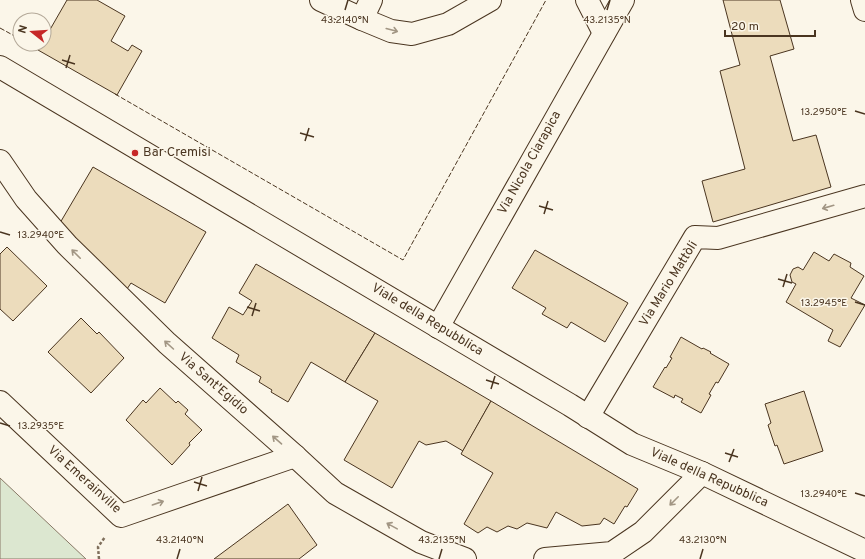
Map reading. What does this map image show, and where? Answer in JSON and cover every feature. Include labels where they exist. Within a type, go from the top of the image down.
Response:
[{"type":"street","points":[[321,0],[367,10],[391,31],[412,34],[448,24],[490,0]]},
{"type":"street","points":[[587,0],[604,33]]},
{"type":"street","name":"Via Nicola Ciarapica","points":[[438,327],[623,0]]},
{"type":"street","points":[[862,0],[865,10]]},
{"type":"street","name":"Viale della Repubblica","points":[[0,66],[632,444],[702,473],[865,551]]},
{"type":"street","name":"Via Sant'Egidio","points":[[0,160],[26,199],[67,245],[166,344],[295,456],[335,493],[421,542],[465,559]]},
{"type":"street","name":"Via Mario Mattòli","points":[[588,417],[695,238],[718,238],[865,196]]},
{"type":"street","name":"Via Emerainville","points":[[0,402],[121,516],[295,456]]},
{"type":"street","points":[[545,559],[612,553],[643,532],[702,473]]},
{"type":"green space","points":[[0,478],[86,559],[0,559]]},
{"type":"building","points":[[67,0],[97,0],[125,16],[111,41],[128,51],[132,45],[142,51],[117,95],[42,52],[52,52],[52,26]]},
{"type":"building","points":[[723,0],[780,0],[794,49],[770,56],[793,141],[816,135],[831,187],[713,222],[702,181],[745,169],[720,71],[740,65]]},
{"type":"building","points":[[93,167],[206,232],[165,303],[131,283],[127,289],[65,238],[57,228]]},
{"type":"building","points":[[7,247],[47,286],[13,321],[0,309],[0,254]]},
{"type":"building","points":[[535,250],[628,303],[605,342],[571,322],[567,328],[542,314],[546,308],[512,288]]},
{"type":"building","points":[[814,252],[829,261],[834,254],[851,263],[850,267],[864,276],[851,298],[865,305],[840,347],[828,341],[833,330],[786,302],[796,284],[792,282],[790,275],[793,269],[798,267],[803,270]]},
{"type":"building","points":[[256,264],[375,333],[345,382],[311,362],[288,402],[271,392],[272,390],[259,382],[261,377],[236,362],[239,355],[212,338],[229,307],[243,315],[252,301],[239,293]]},
{"type":"building","points":[[81,318],[97,334],[99,332],[124,358],[91,393],[48,352]]},
{"type":"building","points":[[375,333],[491,401],[463,451],[446,441],[426,445],[419,441],[392,488],[344,460],[378,401],[345,382]]},
{"type":"building","points":[[681,337],[702,349],[703,348],[711,352],[710,353],[729,364],[718,383],[716,382],[709,394],[711,395],[701,413],[681,402],[683,399],[675,395],[674,398],[653,387],[672,358],[670,357]]},
{"type":"building","points":[[160,388],[176,403],[178,401],[188,410],[185,414],[202,430],[189,443],[190,445],[172,465],[126,420],[143,400],[146,403]]},
{"type":"building","points":[[804,391],[823,451],[784,464],[777,445],[775,446],[768,425],[771,423],[765,404]]},
{"type":"building","points":[[491,401],[638,489],[614,524],[604,518],[600,524],[582,526],[556,512],[547,528],[527,523],[517,529],[508,526],[497,532],[487,527],[478,533],[464,524],[493,473],[461,454]]},
{"type":"building","points":[[288,504],[317,545],[299,559],[214,559]]},
{"type":"fence","points":[[115,94],[403,260],[546,0]]},
{"type":"fence","points":[[0,28],[12,35]]},
{"type":"place","name":"Bar Cremisi","points":[[135,153]]}]
